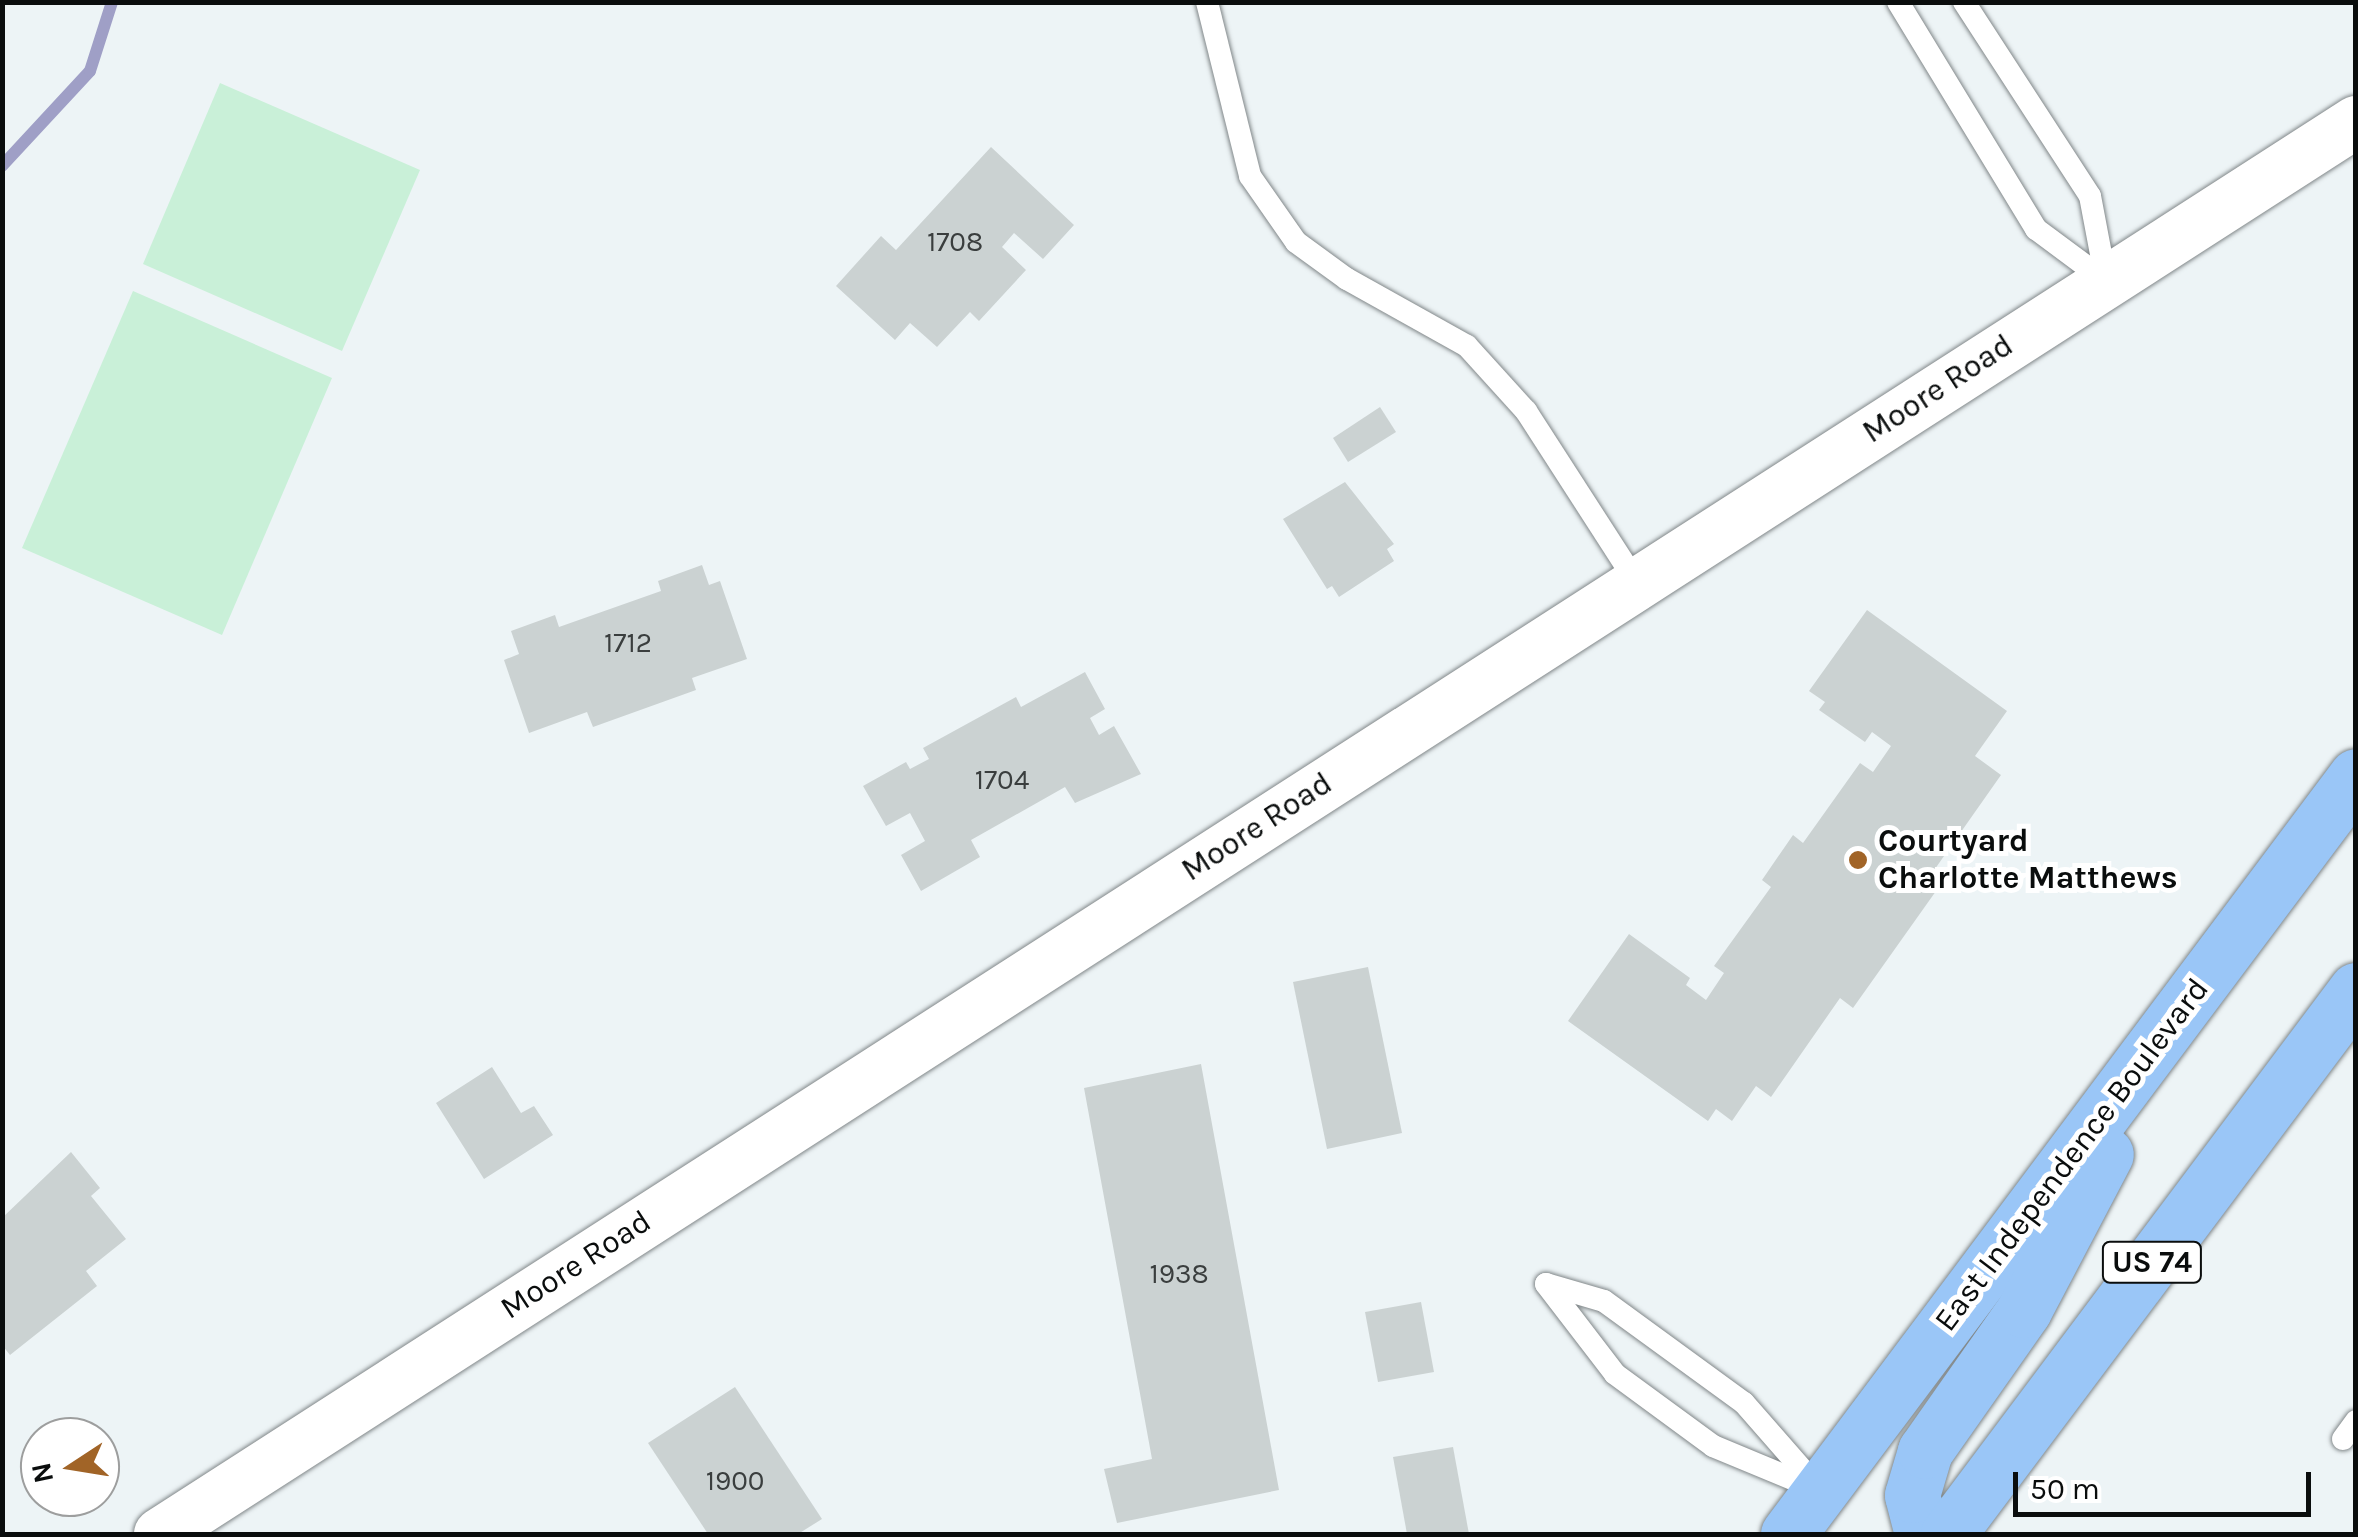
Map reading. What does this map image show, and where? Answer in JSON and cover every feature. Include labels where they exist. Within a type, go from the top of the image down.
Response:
[{"type":"highway","name":"East Independence Boulevard","points":[[1788,1534],[2356,776]]},
{"type":"highway","name":"US 74","points":[[1948,1534],[2356,990]]},
{"type":"highway","points":[[1922,1534],[1912,1495],[1925,1451],[2024,1310],[2184,1005]]},
{"type":"street","name":"Moore Road","points":[[160,1534],[2356,122]]},
{"type":"lane","points":[[1207,2],[1250,176],[1296,242],[1347,279],[1467,346],[1526,411],[1637,582]]},
{"type":"lane","points":[[1898,2],[2036,228],[2106,281]]},
{"type":"lane","points":[[1964,2],[2090,196],[2106,281]]},
{"type":"lane","points":[[1546,1284],[1604,1301],[1744,1403],[1821,1491],[1714,1446],[1615,1374],[1546,1284]]},
{"type":"green space","points":[[220,83],[420,170],[342,351],[143,264]]},
{"type":"green space","points":[[133,291],[332,378],[222,635],[22,548]]},
{"type":"building","points":[[991,147],[1074,225],[1043,259],[1014,233],[1002,247],[1026,270],[979,321],[970,312],[937,347],[910,323],[895,340],[836,286],[881,236],[896,250]]},
{"type":"building","points":[[1380,407],[1396,432],[1348,462],[1333,438]]},
{"type":"building","points":[[1345,482],[1394,544],[1387,549],[1394,561],[1339,597],[1332,586],[1327,589],[1283,519]]},
{"type":"building","points":[[702,565],[709,585],[720,581],[747,659],[692,678],[696,690],[593,727],[587,712],[529,733],[504,660],[519,654],[511,631],[555,615],[559,627],[661,591],[658,581]]},
{"type":"building","name":"Courtyard Charlotte Matthews","points":[[1867,610],[2007,711],[1975,756],[2001,775],[1930,876],[1941,884],[1853,1008],[1840,998],[1771,1097],[1756,1086],[1732,1121],[1716,1109],[1708,1121],[1568,1021],[1629,934],[1690,978],[1686,985],[1706,1000],[1724,973],[1714,966],[1771,887],[1762,880],[1793,835],[1803,843],[1860,763],[1873,772],[1891,746],[1872,732],[1865,742],[1819,710],[1825,702],[1809,691]]},
{"type":"building","points":[[1085,672],[1105,709],[1090,718],[1099,735],[1114,726],[1141,774],[1075,803],[1065,787],[971,840],[980,857],[921,891],[901,855],[925,841],[910,813],[886,826],[863,786],[906,762],[910,769],[929,759],[923,748],[1016,697],[1021,707]]},
{"type":"building","points":[[1368,967],[1402,1133],[1327,1149],[1293,982]]},
{"type":"building","points":[[1201,1064],[1279,1490],[1117,1523],[1104,1469],[1152,1459],[1084,1088]]},
{"type":"building","points":[[492,1067],[521,1113],[534,1106],[553,1135],[484,1179],[436,1103]]},
{"type":"building","points":[[71,1152],[100,1188],[91,1196],[126,1239],[86,1271],[97,1286],[10,1355],[2,1345],[2,1218]]},
{"type":"building","points":[[1421,1302],[1434,1372],[1378,1382],[1365,1312]]},
{"type":"building","points":[[735,1387],[822,1519],[798,1534],[708,1534],[648,1443]]},
{"type":"building","points":[[1453,1447],[1469,1534],[1407,1534],[1393,1457]]},
{"type":"waterway","points":[[2,166],[90,71],[112,2]]},
{"type":"place","name":"Courtyard Charlotte Matthews","points":[[1858,860]]}]
